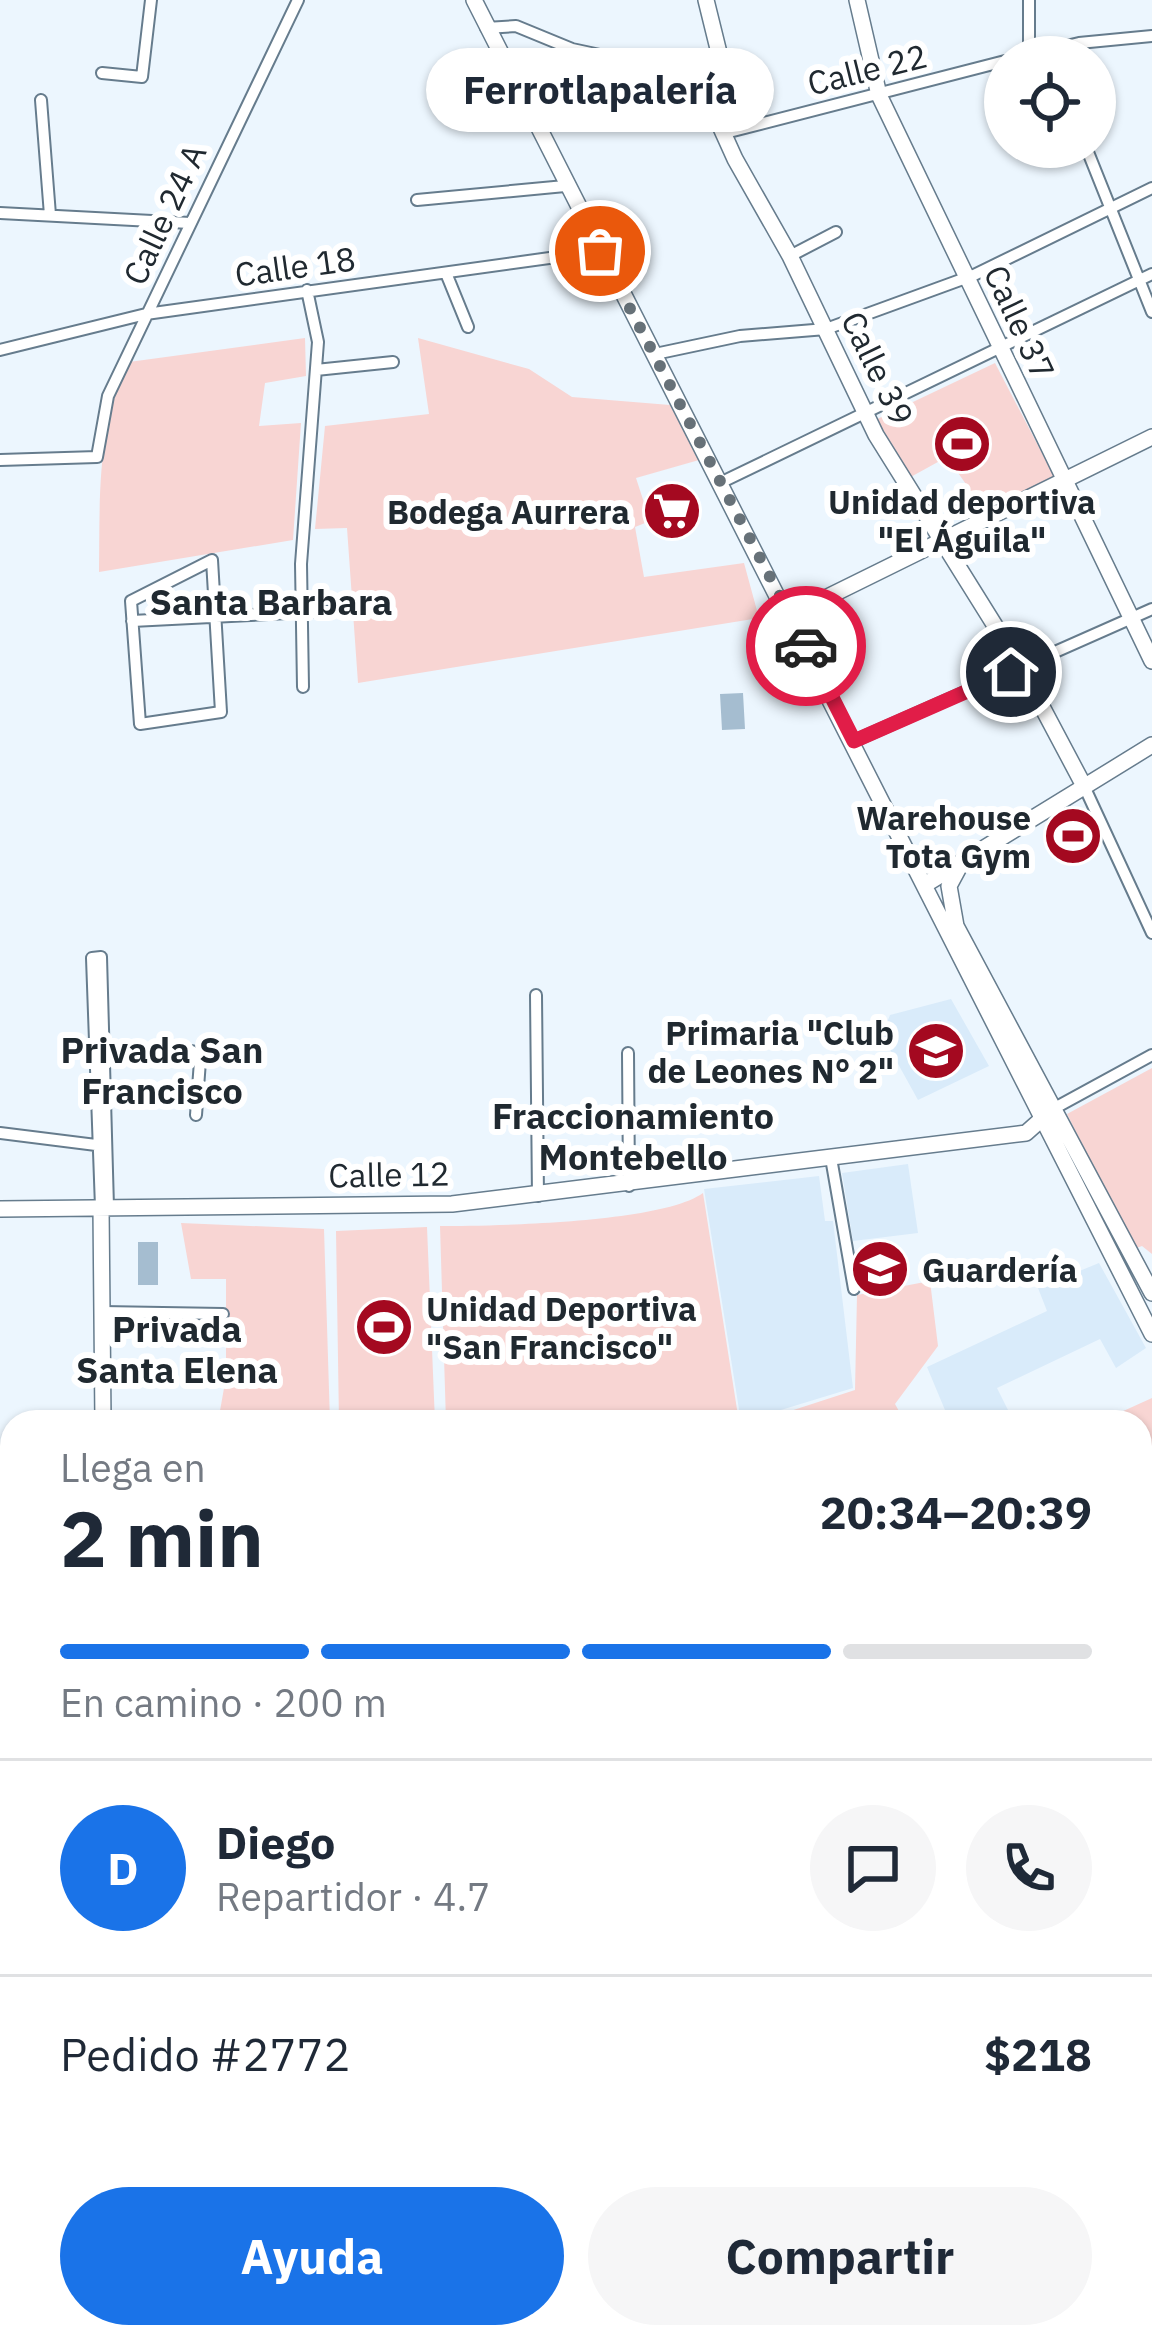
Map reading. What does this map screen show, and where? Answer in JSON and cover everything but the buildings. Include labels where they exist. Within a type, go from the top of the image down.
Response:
[{"type":"main road","points":[[474,0],[565,186],[791,615],[926,884],[1048,1114],[1152,1293]]},
{"type":"main road","name":"Calle 39","points":[[706,0],[722,65],[721,128],[790,256],[863,410],[939,542],[1022,669],[1084,786]]},
{"type":"main road","name":"Calle 37","points":[[857,0],[879,95],[1152,661]]},
{"type":"main road","points":[[791,615],[1152,437]]},
{"type":"main road","points":[[926,884],[1152,746]]},
{"type":"main road","points":[[904,840],[933,864],[963,860]]},
{"type":"main road","points":[[963,860],[949,886],[951,914],[1152,1334]]},
{"type":"main road","name":"Calle 12","points":[[0,1209],[432,1205],[538,1197],[1026,1133],[1048,1114]]},
{"type":"main road","points":[[103,1410],[104,1209]]},
{"type":"main road","points":[[1122,1276],[1139,1268]]},
{"type":"street","points":[[102,73],[142,77],[151,0]]},
{"type":"street","name":"Calle 24 A","points":[[0,460],[97,458],[108,396],[298,0]]},
{"type":"street","points":[[1026,36],[1029,0]]},
{"type":"street","points":[[486,28],[516,26],[572,49],[656,67],[722,65]]},
{"type":"street","points":[[1116,42],[1152,36]]},
{"type":"street","points":[[656,67],[721,128]]},
{"type":"street","name":"Calle 22","points":[[721,128],[733,130],[984,67]]},
{"type":"street","points":[[41,100],[50,215]]},
{"type":"street","points":[[1094,168],[1152,312]]},
{"type":"street","points":[[417,200],[565,186]]},
{"type":"street","points":[[655,354],[740,336],[826,329],[966,278],[1152,188]]},
{"type":"street","points":[[0,213],[190,224]]},
{"type":"street","points":[[790,256],[836,232]]},
{"type":"street","name":"Calle 18","points":[[0,350],[146,314],[600,251]]},
{"type":"street","points":[[446,273],[468,327]]},
{"type":"street","points":[[722,482],[1152,274]]},
{"type":"street","points":[[303,687],[301,610],[318,342],[307,290]]},
{"type":"street","points":[[316,370],[394,362]]},
{"type":"street","points":[[212,560],[216,615],[221,712],[140,724],[131,601],[212,560]]},
{"type":"street","points":[[854,741],[1152,609]]},
{"type":"street","points":[[132,621],[347,610]]},
{"type":"street","name":"Calle 39","points":[[1084,786],[1152,933]]},
{"type":"street","points":[[102,1053],[92,958],[101,957],[104,1209]]},
{"type":"street","points":[[536,995],[538,1197]]},
{"type":"street","points":[[102,1053],[192,1051],[200,1061],[196,1115]]},
{"type":"street","points":[[628,1053],[629,1186]]},
{"type":"street","points":[[1048,1114],[1152,1055]]},
{"type":"street","points":[[0,1133],[102,1146]]},
{"type":"street","points":[[831,1158],[854,1289]]},
{"type":"street","points":[[102,1312],[223,1314]]},
{"type":"shaded area","points":[[305,338],[306,376],[265,383],[259,426],[301,423],[293,540],[99,572],[105,438],[129,362]]},
{"type":"shaded area","points":[[418,338],[529,369],[572,397],[670,405],[699,460],[636,478],[650,521],[635,527],[644,577],[744,563],[759,618],[358,683],[347,528],[315,529],[325,426],[429,414]]},
{"type":"shaded area","name":"Unidad deportiva \"El Águila\"","points":[[995,363],[1057,482],[984,510],[947,457],[907,479],[875,420]]},
{"type":"shaded area","name":"Primaria \"Club de Leones N° 2\"","points":[[951,999],[989,1066],[918,1100],[882,1035],[890,1015]]},
{"type":"shaded area","points":[[1152,1068],[1152,1254],[1142,1246],[1134,1249],[1067,1114]]},
{"type":"shaded area","points":[[908,1164],[918,1233],[853,1241],[842,1173]]},
{"type":"shaded area","points":[[819,1176],[825,1221],[833,1221],[853,1388],[781,1410],[739,1410],[704,1189]]},
{"type":"shaded area","points":[[703,1193],[737,1410],[446,1410],[440,1226],[616,1217],[682,1203]]},
{"type":"shaded area","points":[[181,1223],[324,1229],[330,1410],[220,1410],[226,1377],[226,1279],[191,1279]]},
{"type":"shaded area","name":"Unidad Deportiva \"San Francisco\"","points":[[427,1227],[435,1410],[339,1410],[336,1231]]},
{"type":"shaded area","points":[[1099,1263],[1146,1348],[1116,1368],[1100,1339],[997,1388],[1008,1410],[945,1410],[927,1367],[1047,1311],[1038,1288]]},
{"type":"shaded area","points":[[930,1281],[938,1346],[895,1404],[898,1410],[794,1410],[855,1390],[857,1295]]},
{"type":"shaded area","points":[[1152,1398],[1152,1410],[1126,1410]]},
{"type":"way so far","points":[[600,251],[806,646]]},
{"type":"place","name":"Ferrotlapalería","points":[[600,251]]},
{"type":"place","name":"Unidad deportiva \"El Águila\"","points":[[962,444]]},
{"type":"place","name":"Bodega Aurrera","points":[[672,511]]},
{"type":"place","name":"Warehouse Tota Gym","points":[[1073,836]]},
{"type":"place","name":"Primaria \"Club de Leones N° 2\"","points":[[936,1051]]},
{"type":"place","name":"Guardería","points":[[880,1269]]},
{"type":"place","name":"Unidad Deportiva \"San Francisco\"","points":[[384,1327]]},
{"type":"district","name":"Santa Barbara","points":[[271,601]]},
{"type":"district","name":"Privada San Francisco","points":[[162,1070]]},
{"type":"district","name":"Fraccionamiento Montebello","points":[[633,1136]]},
{"type":"district","name":"Privada Santa Elena","points":[[177,1348]]},
{"type":"route","points":[[806,646],[854,741],[1011,672]]}]
